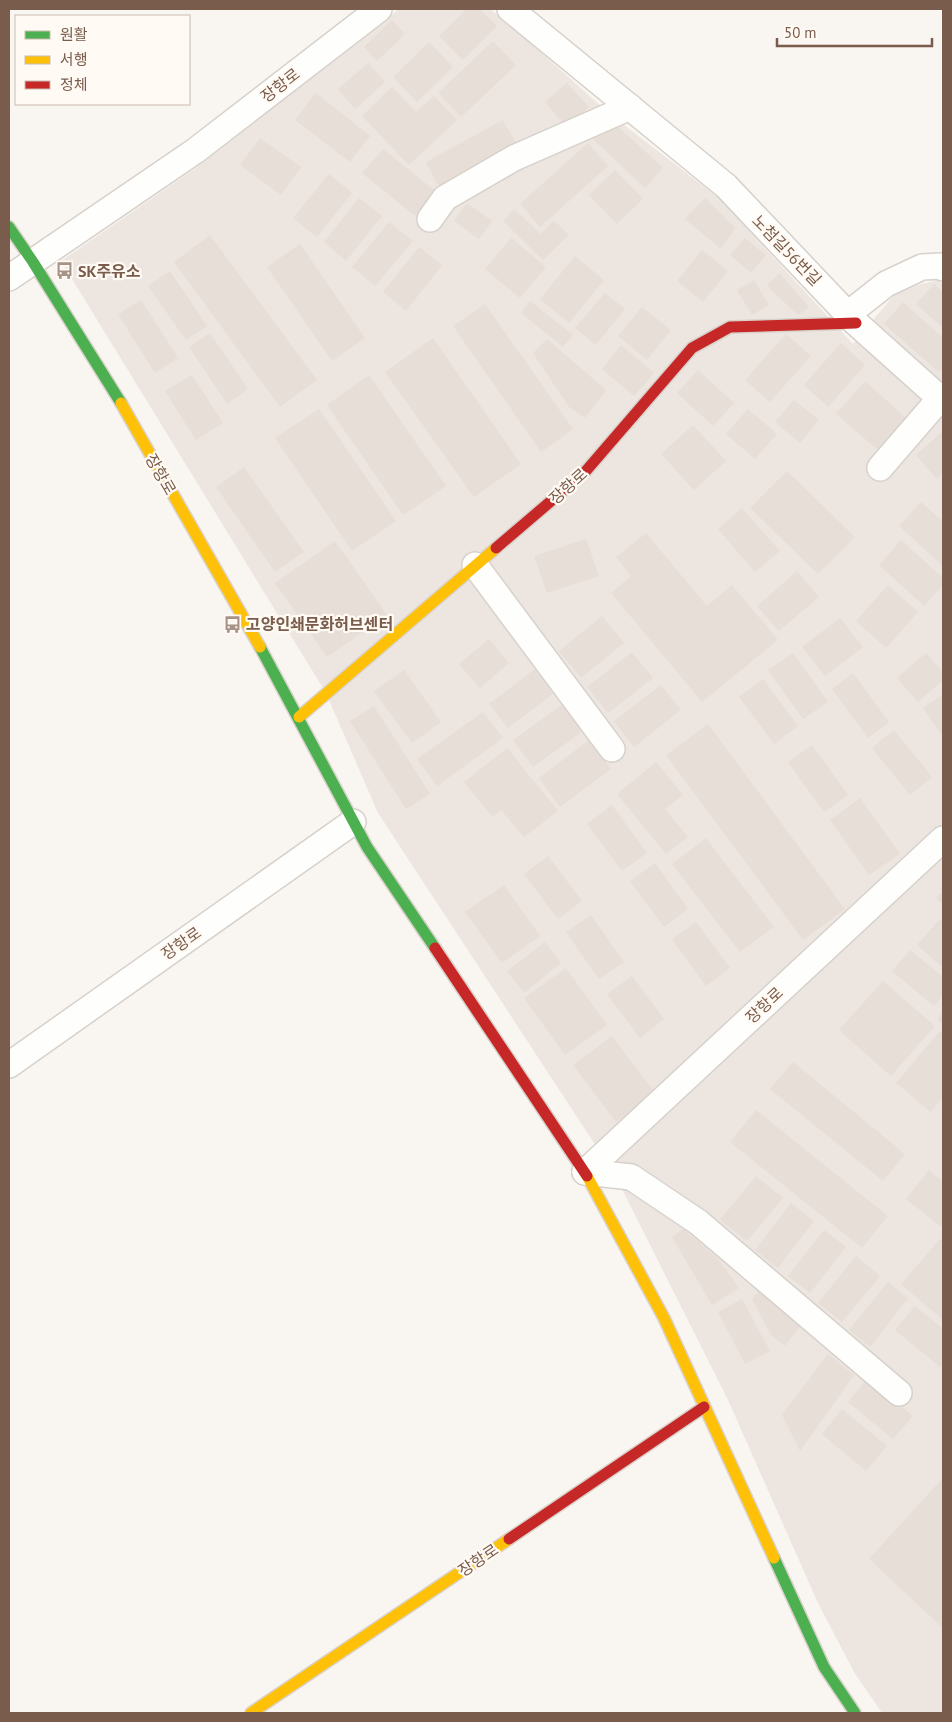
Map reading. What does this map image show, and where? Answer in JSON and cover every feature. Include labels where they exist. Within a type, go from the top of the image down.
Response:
[{"type":"main road","name":"장항로","points":[[9,226],[119,400],[273,670],[372,855],[585,1172],[664,1318],[824,1667],[855,1713]]},
{"type":"main road","name":"장항로","points":[[299,717],[586,472],[692,348],[730,327],[852,319]]},
{"type":"main road","name":"장항로","points":[[251,1713],[704,1407]]},
{"type":"street","name":"장항로","points":[[9,278],[194,151],[379,9]]},
{"type":"street","name":"노첨길56번길","points":[[510,9],[726,186],[852,319],[942,398],[880,468]]},
{"type":"street","points":[[430,219],[446,198],[514,158],[630,107]]},
{"type":"street","points":[[852,319],[886,284],[922,267],[941,266],[943,268]]},
{"type":"street","points":[[475,566],[612,749]]},
{"type":"street","name":"장항로","points":[[9,1065],[353,822]]},
{"type":"street","name":"장항로","points":[[585,1172],[943,838]]},
{"type":"street","points":[[585,1172],[631,1177],[698,1222],[899,1393]]},
{"type":"shaded area","points":[[399,9],[490,9],[611,115],[719,198],[853,344],[894,295],[918,285],[938,280],[943,284],[943,1713],[882,1713],[854,1672],[818,1603],[728,1400],[615,1175],[378,813],[326,693],[61,261],[193,170]]},
{"type":"building","points":[[467,9],[479,9],[497,26],[463,60],[439,36]]},
{"type":"building","points":[[392,20],[405,34],[377,61],[364,47]]},
{"type":"building","points":[[493,41],[516,65],[461,117],[438,93]]},
{"type":"building","points":[[429,42],[453,67],[417,102],[393,77]]},
{"type":"building","points":[[368,63],[385,82],[355,109],[338,89]]},
{"type":"building","points":[[567,83],[589,107],[566,127],[545,102]]},
{"type":"building","points":[[392,87],[416,112],[434,96],[457,120],[409,165],[362,116]]},
{"type":"building","points":[[316,93],[370,136],[350,162],[295,120]]},
{"type":"building","points":[[503,120],[517,145],[439,187],[426,162]]},
{"type":"building","points":[[611,120],[663,168],[645,188],[593,139]]},
{"type":"building","points":[[260,138],[301,167],[281,195],[240,165]]},
{"type":"building","points":[[588,143],[608,166],[540,227],[520,204]]},
{"type":"building","points":[[383,149],[435,191],[415,216],[362,173]]},
{"type":"building","points":[[615,170],[643,199],[617,224],[589,195]]},
{"type":"building","points":[[329,174],[352,193],[317,237],[293,218]]},
{"type":"building","points":[[359,198],[382,216],[346,261],[324,242]]},
{"type":"building","points":[[705,198],[735,228],[721,249],[685,219]]},
{"type":"building","points":[[467,203],[492,221],[479,239],[454,221]]},
{"type":"building","points":[[514,209],[541,234],[554,220],[569,235],[543,260],[503,221]]},
{"type":"building","points":[[389,222],[413,241],[375,286],[352,267]]},
{"type":"building","points":[[210,235],[317,380],[280,407],[174,262]]},
{"type":"building","points":[[511,238],[546,267],[520,298],[485,269]]},
{"type":"building","points":[[745,238],[766,255],[751,273],[730,255]]},
{"type":"building","points":[[300,244],[365,338],[332,361],[267,267]]},
{"type":"building","points":[[419,247],[442,265],[406,311],[383,292]]},
{"type":"building","points":[[702,250],[728,271],[703,302],[677,281]]},
{"type":"building","points":[[575,256],[604,280],[569,323],[540,299]]},
{"type":"building","points":[[170,271],[207,326],[186,340],[148,286]]},
{"type":"building","points":[[779,273],[809,307],[798,315],[767,286]]},
{"type":"building","points":[[754,280],[769,305],[752,315],[737,290]]},
{"type":"building","points":[[934,284],[943,292],[943,328],[916,304]]},
{"type":"building","points":[[605,293],[625,309],[596,345],[575,328]]},
{"type":"building","points":[[141,300],[178,358],[155,373],[118,314]]},
{"type":"building","points":[[530,301],[573,335],[563,347],[521,313]]},
{"type":"building","points":[[903,302],[943,338],[943,367],[939,372],[884,324]]},
{"type":"building","points":[[485,304],[573,429],[541,452],[453,326]]},
{"type":"building","points":[[642,307],[671,330],[647,360],[618,336]]},
{"type":"building","points":[[210,333],[248,389],[227,404],[189,347]]},
{"type":"building","points":[[786,334],[811,356],[770,402],[745,380]]},
{"type":"building","points":[[433,338],[521,464],[474,497],[385,372]]},
{"type":"building","points":[[547,339],[606,390],[585,418],[569,407],[533,353]]},
{"type":"building","points":[[841,343],[865,365],[828,407],[804,385]]},
{"type":"building","points":[[621,345],[654,373],[634,396],[602,369]]},
{"type":"building","points":[[698,370],[734,403],[713,426],[677,393]]},
{"type":"building","points":[[192,375],[223,423],[196,440],[165,391]]},
{"type":"building","points":[[369,375],[446,486],[403,515],[327,405]]},
{"type":"building","points":[[865,381],[906,418],[878,450],[836,414]]},
{"type":"building","points":[[794,400],[819,420],[800,443],[775,422]]},
{"type":"building","points":[[319,409],[396,521],[352,551],[275,438]]},
{"type":"building","points":[[748,409],[777,434],[755,459],[726,434]]},
{"type":"building","points":[[693,425],[726,461],[694,490],[661,454]]},
{"type":"building","points":[[943,431],[943,473],[937,479],[916,455]]},
{"type":"building","points":[[244,467],[304,552],[275,572],[216,487]]},
{"type":"building","points":[[787,471],[855,537],[818,574],[750,508]]},
{"type":"building","points":[[921,502],[943,522],[943,566],[899,526]]},
{"type":"building","points":[[742,508],[780,551],[755,572],[718,529]]},
{"type":"building","points":[[646,533],[707,606],[732,585],[778,640],[702,702],[611,593],[631,576],[616,557]]},
{"type":"building","points":[[586,539],[599,576],[547,593],[534,556]]},
{"type":"building","points":[[901,540],[943,578],[943,585],[924,606],[879,565]]},
{"type":"building","points":[[335,541],[387,615],[327,657],[275,583]]},
{"type":"building","points":[[797,571],[819,597],[779,631],[757,606]]},
{"type":"building","points":[[888,585],[918,612],[886,648],[856,621]]},
{"type":"building","points":[[602,616],[624,643],[581,678],[559,651]]},
{"type":"building","points":[[840,618],[863,647],[825,676],[802,647]]},
{"type":"building","points":[[489,639],[509,663],[480,688],[459,664]]},
{"type":"building","points":[[632,652],[653,678],[608,713],[587,687]]},
{"type":"building","points":[[793,653],[828,702],[803,719],[768,670]]},
{"type":"building","points":[[926,653],[943,672],[943,680],[918,702],[897,678]]},
{"type":"building","points":[[535,669],[553,694],[508,728],[489,704]]},
{"type":"building","points":[[404,670],[441,722],[412,743],[374,691]]},
{"type":"building","points":[[853,673],[889,722],[868,738],[832,689]]},
{"type":"building","points":[[763,679],[798,726],[774,744],[739,697]]},
{"type":"building","points":[[661,685],[681,710],[634,747],[614,721]]},
{"type":"building","points":[[942,695],[943,697],[943,737],[923,708]]},
{"type":"building","points":[[563,704],[583,731],[533,767],[513,740]]},
{"type":"building","points":[[374,706],[430,794],[406,809],[350,721]]},
{"type":"building","points":[[483,712],[503,738],[437,786],[417,759]]},
{"type":"building","points":[[708,724],[845,909],[803,940],[666,755]]},
{"type":"building","points":[[894,730],[932,777],[910,795],[872,748]]},
{"type":"building","points":[[589,740],[611,769],[560,807],[539,778]]},
{"type":"building","points":[[812,745],[848,795],[824,812],[788,762]]},
{"type":"building","points":[[507,748],[558,811],[524,837],[501,810],[492,817],[464,782]]},
{"type":"building","points":[[656,762],[683,795],[665,809],[688,837],[666,854],[617,794]]},
{"type":"building","points":[[860,798],[900,854],[869,875],[830,820]]},
{"type":"building","points":[[612,805],[647,853],[622,871],[587,824]]},
{"type":"building","points":[[706,838],[774,927],[740,952],[672,864]]},
{"type":"building","points":[[548,856],[582,901],[558,919],[524,874]]},
{"type":"building","points":[[655,863],[688,909],[664,927],[630,881]]},
{"type":"building","points":[[504,885],[540,936],[502,963],[465,912]]},
{"type":"building","points":[[943,891],[943,905],[936,898]]},
{"type":"building","points":[[591,915],[624,962],[599,979],[566,932]]},
{"type":"building","points":[[940,919],[943,922],[943,968],[917,945]]},
{"type":"building","points":[[696,922],[730,968],[706,986],[672,939]]},
{"type":"building","points":[[545,942],[561,963],[524,993],[507,971]]},
{"type":"building","points":[[910,950],[943,977],[943,995],[934,1006],[892,971]]},
{"type":"building","points":[[566,968],[607,1025],[565,1055],[524,998]]},
{"type":"building","points":[[632,976],[664,1019],[640,1038],[607,994]]},
{"type":"building","points":[[883,981],[935,1026],[891,1076],[839,1030]]},
{"type":"building","points":[[943,1012],[943,1024],[937,1019]]},
{"type":"building","points":[[940,1031],[943,1034],[943,1097],[931,1112],[896,1083]]},
{"type":"building","points":[[612,1036],[655,1093],[616,1122],[573,1065]]},
{"type":"building","points":[[793,1062],[905,1154],[883,1181],[770,1089]]},
{"type":"building","points":[[756,1110],[888,1216],[862,1248],[730,1142]]},
{"type":"building","points":[[929,1170],[943,1182],[943,1222],[940,1226],[906,1199]]},
{"type":"building","points":[[756,1176],[783,1198],[747,1241],[720,1220]]},
{"type":"building","points":[[791,1203],[814,1221],[778,1268],[755,1250]]},
{"type":"building","points":[[683,1229],[717,1258],[739,1288],[712,1305],[672,1237]]},
{"type":"building","points":[[824,1230],[846,1247],[810,1293],[788,1276]]},
{"type":"building","points":[[940,1239],[943,1241],[943,1320],[901,1284]]},
{"type":"building","points":[[856,1256],[880,1276],[842,1322],[818,1303]]},
{"type":"building","points":[[888,1282],[908,1298],[870,1347],[849,1330]]},
{"type":"building","points":[[759,1291],[800,1326],[785,1346],[771,1335],[752,1299]]},
{"type":"building","points":[[742,1299],[770,1351],[745,1364],[718,1312]]},
{"type":"building","points":[[915,1306],[943,1329],[943,1363],[940,1367],[895,1330]]},
{"type":"building","points":[[828,1354],[854,1375],[800,1451],[782,1415]]},
{"type":"building","points":[[867,1379],[913,1416],[893,1439],[848,1402]]},
{"type":"building","points":[[842,1409],[887,1446],[866,1471],[822,1434]]},
{"type":"building","points":[[943,1478],[943,1628],[869,1559]]},
{"type":"traffic: fast","points":[[9,227],[121,403]]},
{"type":"traffic: fast","points":[[260,647],[367,847],[435,948]]},
{"type":"traffic: fast","points":[[774,1558],[824,1667],[855,1713]]},
{"type":"traffic: slow","points":[[121,403],[260,647]]},
{"type":"traffic: slow","points":[[299,717],[496,548]]},
{"type":"traffic: slow","points":[[587,1176],[664,1318],[774,1558]]},
{"type":"traffic: slow","points":[[251,1713],[509,1539]]},
{"type":"traffic: jam","points":[[496,548],[585,472],[692,348],[730,327],[856,323]]},
{"type":"traffic: jam","points":[[435,948],[587,1176]]},
{"type":"traffic: jam","points":[[509,1539],[704,1407]]},
{"type":"place","name":"SK주유소","points":[[64,271]]},
{"type":"place","name":"고양인쇄문화허브센터","points":[[232,624]]}]
